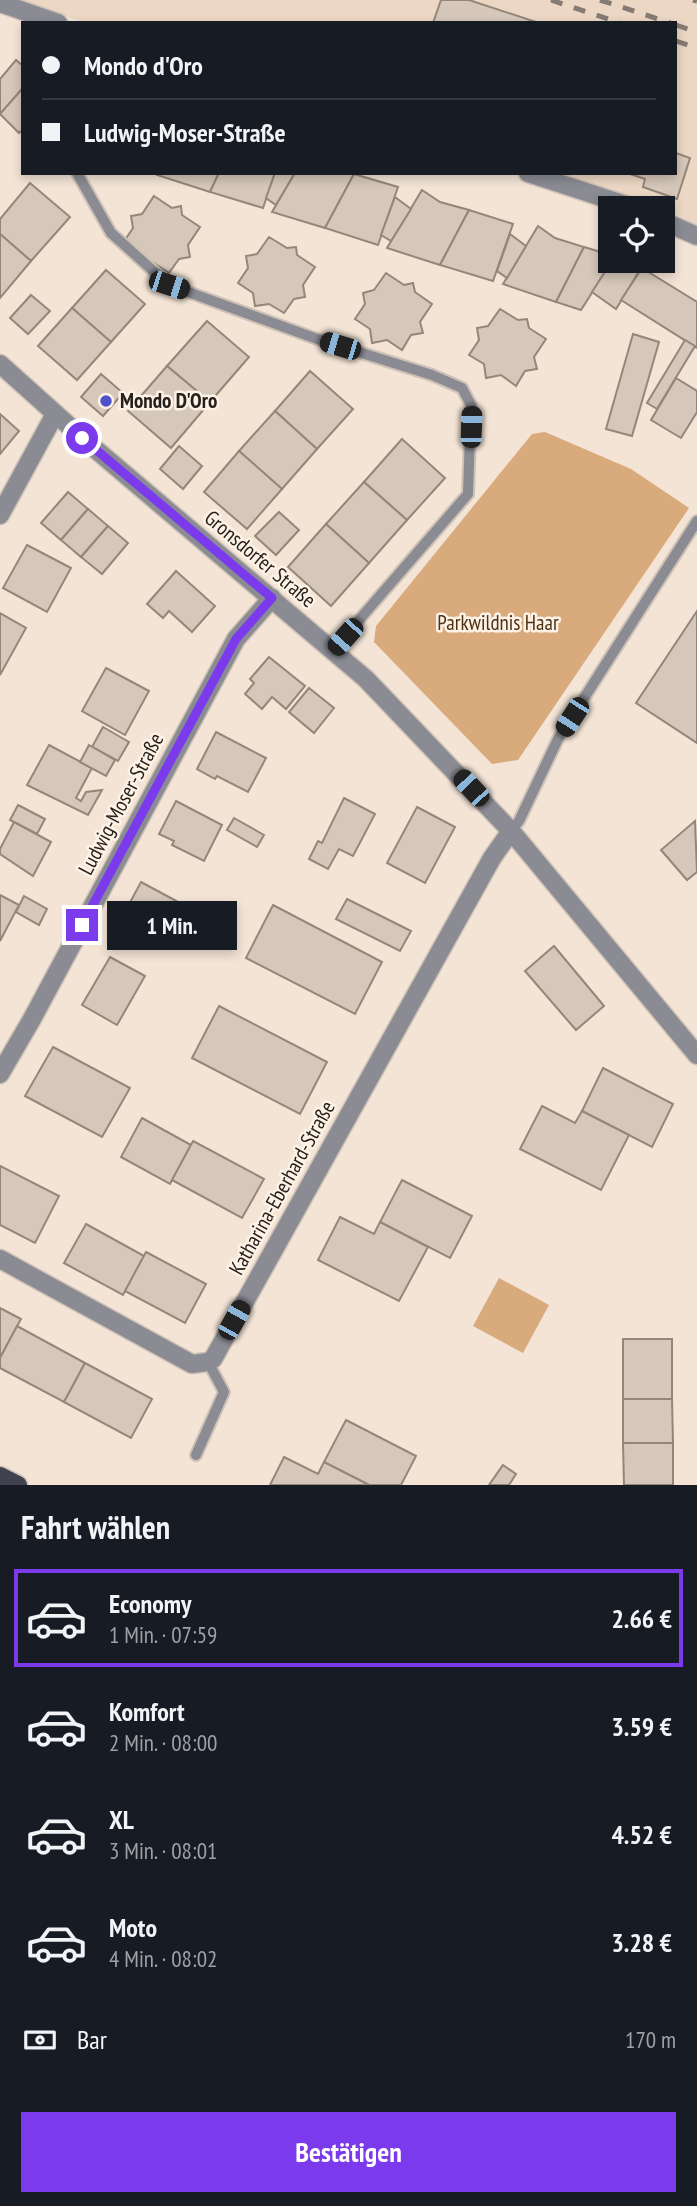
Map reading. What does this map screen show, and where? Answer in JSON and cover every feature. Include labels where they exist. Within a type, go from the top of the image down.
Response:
[{"type":"main road","points":[[0,1476],[18,1485]]},
{"type":"street","points":[[0,3],[52,21]]},
{"type":"street","points":[[534,175],[598,196]]},
{"type":"street","points":[[675,226],[697,236]]},
{"type":"street","name":"Gronsdorfer Straße","points":[[0,364],[366,679],[511,831],[697,1055]]},
{"type":"street","points":[[0,514],[55,414]]},
{"type":"street","name":"Ludwig-Moser-Straße","points":[[0,1074],[39,1007],[236,639],[272,598]]},
{"type":"street","name":"Katharina-Eberhard-Straße","points":[[210,1361],[492,858],[511,831]]},
{"type":"street","points":[[0,1259],[192,1364],[210,1361]]},
{"type":"lane","points":[[79,175],[111,233],[169,285],[462,388],[471,405],[468,494],[333,650]]},
{"type":"lane","points":[[511,831],[519,821],[558,739],[697,521]]},
{"type":"lane","points":[[196,1455],[224,1392],[210,1361]]},
{"type":"shaded area","points":[[16,0],[697,0],[697,225],[675,214],[675,196],[627,196],[564,175],[677,175],[677,21],[81,21]]},
{"type":"green space","name":"Parkwildnis Haar","points":[[545,432],[631,469],[689,508],[518,760],[492,764],[374,642],[376,626],[532,434]]},
{"type":"green space","points":[[499,1278],[549,1305],[523,1353],[473,1326]]},
{"type":"building","points":[[441,0],[469,0],[533,21],[434,21]]},
{"type":"building","points":[[16,60],[21,64],[21,90],[0,114],[0,79]]},
{"type":"building","points":[[21,90],[21,131],[19,133],[0,114]]},
{"type":"building","points":[[677,153],[690,158],[677,199],[675,196],[643,187],[645,179],[633,175],[677,175]]},
{"type":"building","points":[[157,175],[218,175],[210,192]]},
{"type":"building","points":[[218,175],[274,175],[263,208],[210,192]]},
{"type":"building","points":[[274,175],[294,175],[276,205],[266,198]]},
{"type":"building","points":[[294,175],[353,175],[325,228],[272,212]]},
{"type":"building","points":[[353,175],[398,187],[378,245],[325,228]]},
{"type":"building","points":[[30,183],[70,217],[31,261],[0,234],[0,219]]},
{"type":"building","points":[[422,190],[440,202],[469,210],[440,265],[387,248]]},
{"type":"building","points":[[154,196],[172,208],[181,206],[182,215],[200,227],[188,245],[190,257],[179,259],[169,273],[154,263],[140,266],[123,243],[133,228],[131,216],[142,214]]},
{"type":"building","points":[[395,197],[411,209],[391,241],[381,235]]},
{"type":"building","points":[[469,210],[513,224],[493,281],[440,265]]},
{"type":"building","points":[[538,226],[555,238],[584,247],[556,302],[503,284]]},
{"type":"building","points":[[0,234],[31,261],[0,298]]},
{"type":"building","points":[[510,234],[526,246],[507,278],[497,271]]},
{"type":"building","points":[[269,237],[287,248],[296,247],[297,255],[315,267],[303,285],[305,297],[294,299],[284,313],[269,304],[255,306],[253,293],[238,283],[248,268],[246,256],[257,254]]},
{"type":"building","points":[[584,247],[598,251],[598,273],[604,273],[581,310],[556,302]]},
{"type":"building","points":[[106,270],[145,304],[111,342],[72,308]]},
{"type":"building","points":[[386,273],[404,285],[413,283],[415,292],[432,304],[420,322],[423,333],[411,335],[402,350],[387,340],[372,343],[370,329],[355,319],[365,304],[363,293],[374,290]]},
{"type":"building","points":[[604,273],[638,273],[616,309],[592,292]]},
{"type":"building","points":[[639,273],[650,273],[697,302],[697,348],[621,300]]},
{"type":"building","points":[[31,295],[50,311],[28,334],[10,318]]},
{"type":"building","points":[[72,308],[111,342],[77,380],[38,346]]},
{"type":"building","points":[[500,309],[518,320],[527,319],[529,328],[546,339],[534,357],[537,369],[525,371],[516,386],[501,375],[486,378],[484,364],[469,355],[479,340],[477,328],[488,326]]},
{"type":"building","points":[[207,321],[249,357],[210,402],[167,366]]},
{"type":"building","points":[[633,334],[659,342],[632,436],[606,429]]},
{"type":"building","points":[[685,340],[695,346],[657,409],[647,403]]},
{"type":"building","points":[[167,366],[210,402],[171,448],[128,411]]},
{"type":"building","points":[[310,371],[353,409],[317,449],[275,411]]},
{"type":"building","points":[[101,374],[123,393],[103,416],[81,397]]},
{"type":"building","points":[[676,378],[697,391],[697,412],[681,438],[651,420]]},
{"type":"building","points":[[275,411],[317,449],[282,489],[239,451]]},
{"type":"building","points":[[0,414],[19,431],[0,454]]},
{"type":"building","points":[[402,439],[445,478],[407,520],[364,482]]},
{"type":"building","points":[[179,446],[202,466],[183,489],[160,469]]},
{"type":"building","points":[[239,451],[282,489],[247,529],[204,492]]},
{"type":"building","points":[[364,482],[407,520],[369,563],[326,524]]},
{"type":"building","points":[[68,492],[88,509],[61,540],[41,523]]},
{"type":"building","points":[[88,509],[108,526],[81,557],[61,540]]},
{"type":"building","points":[[279,512],[299,530],[276,555],[255,536]]},
{"type":"building","points":[[326,524],[369,563],[331,606],[288,567]]},
{"type":"building","points":[[108,526],[128,543],[102,574],[81,557]]},
{"type":"building","points":[[27,545],[71,568],[47,612],[3,588]]},
{"type":"building","points":[[176,571],[215,606],[192,632],[169,611],[163,618],[147,604]]},
{"type":"building","points":[[697,611],[697,743],[636,703]]},
{"type":"building","points":[[0,613],[26,628],[0,675]]},
{"type":"building","points":[[269,657],[305,686],[286,709],[272,697],[262,709],[245,694],[254,683],[250,679]]},
{"type":"building","points":[[106,668],[149,691],[125,735],[82,711]]},
{"type":"building","points":[[309,688],[334,708],[314,733],[289,712]]},
{"type":"building","points":[[103,727],[129,742],[118,761],[92,747]]},
{"type":"building","points":[[216,732],[266,758],[248,792],[197,769]]},
{"type":"building","points":[[49,745],[92,768],[76,798],[81,801],[86,792],[102,790],[88,815],[27,785]]},
{"type":"building","points":[[89,745],[115,760],[106,776],[80,762]]},
{"type":"building","points":[[344,798],[375,814],[353,856],[339,849],[328,869],[309,859],[318,841],[322,843]]},
{"type":"building","points":[[176,801],[222,825],[204,861],[172,845],[174,841],[159,834]]},
{"type":"building","points":[[18,805],[45,819],[37,834],[10,820]]},
{"type":"building","points":[[417,807],[455,827],[425,883],[387,863]]},
{"type":"building","points":[[234,818],[264,835],[257,847],[227,830]]},
{"type":"building","points":[[695,821],[697,872],[687,880],[661,850]]},
{"type":"building","points":[[14,822],[51,842],[33,876],[0,854]]},
{"type":"building","points":[[141,882],[180,903],[172,917],[165,913],[152,936],[121,919]]},
{"type":"building","points":[[0,895],[19,905],[0,941]]},
{"type":"building","points":[[24,896],[47,909],[39,925],[16,912]]},
{"type":"building","points":[[347,899],[411,931],[400,951],[336,919]]},
{"type":"building","points":[[273,905],[382,962],[355,1014],[246,958]]},
{"type":"building","points":[[554,946],[604,1006],[576,1030],[525,971]]},
{"type":"building","points":[[110,957],[145,976],[117,1025],[82,1005]]},
{"type":"building","points":[[219,1006],[327,1062],[300,1114],[192,1058]]},
{"type":"building","points":[[53,1047],[130,1088],[102,1137],[25,1096]]},
{"type":"building","points":[[603,1068],[673,1104],[652,1147],[582,1111]]},
{"type":"building","points":[[542,1106],[575,1123],[582,1111],[629,1135],[601,1190],[520,1149]]},
{"type":"building","points":[[142,1118],[191,1145],[170,1184],[121,1157]]},
{"type":"building","points":[[193,1141],[264,1179],[242,1218],[172,1180]]},
{"type":"building","points":[[0,1166],[59,1196],[35,1243],[0,1225]]},
{"type":"building","points":[[402,1180],[472,1216],[450,1258],[380,1222]]},
{"type":"building","points":[[340,1217],[374,1234],[380,1222],[428,1247],[399,1301],[318,1260]]},
{"type":"building","points":[[86,1224],[144,1256],[123,1295],[64,1263]]},
{"type":"building","points":[[146,1252],[206,1284],[185,1323],[125,1291]]},
{"type":"building","points":[[0,1308],[21,1319],[0,1358]]},
{"type":"building","points":[[17,1326],[85,1363],[64,1402],[0,1368],[0,1358]]},
{"type":"building","points":[[623,1339],[672,1339],[672,1399],[623,1399]]},
{"type":"building","points":[[85,1363],[152,1399],[131,1438],[64,1402]]},
{"type":"building","points":[[623,1399],[672,1399],[673,1443],[623,1443]]},
{"type":"building","points":[[346,1420],[416,1456],[401,1485],[369,1485],[324,1462]]},
{"type":"building","points":[[623,1443],[673,1443],[673,1485],[624,1485]]},
{"type":"building","points":[[284,1457],[318,1474],[324,1462],[369,1485],[270,1485]]},
{"type":"building","points":[[503,1465],[516,1474],[509,1485],[489,1485]]},
{"type":"railway","points":[[551,0],[614,21]]},
{"type":"railway","points":[[600,0],[664,21]]},
{"type":"railway","points":[[693,0],[697,1]]},
{"type":"railway","points":[[677,25],[697,32]]},
{"type":"railway","points":[[677,41],[697,48]]},
{"type":"place","name":"Mondo D'Oro","points":[[106,401]]},
{"type":"route","points":[[82,438],[272,598],[236,639],[82,925]]}]
